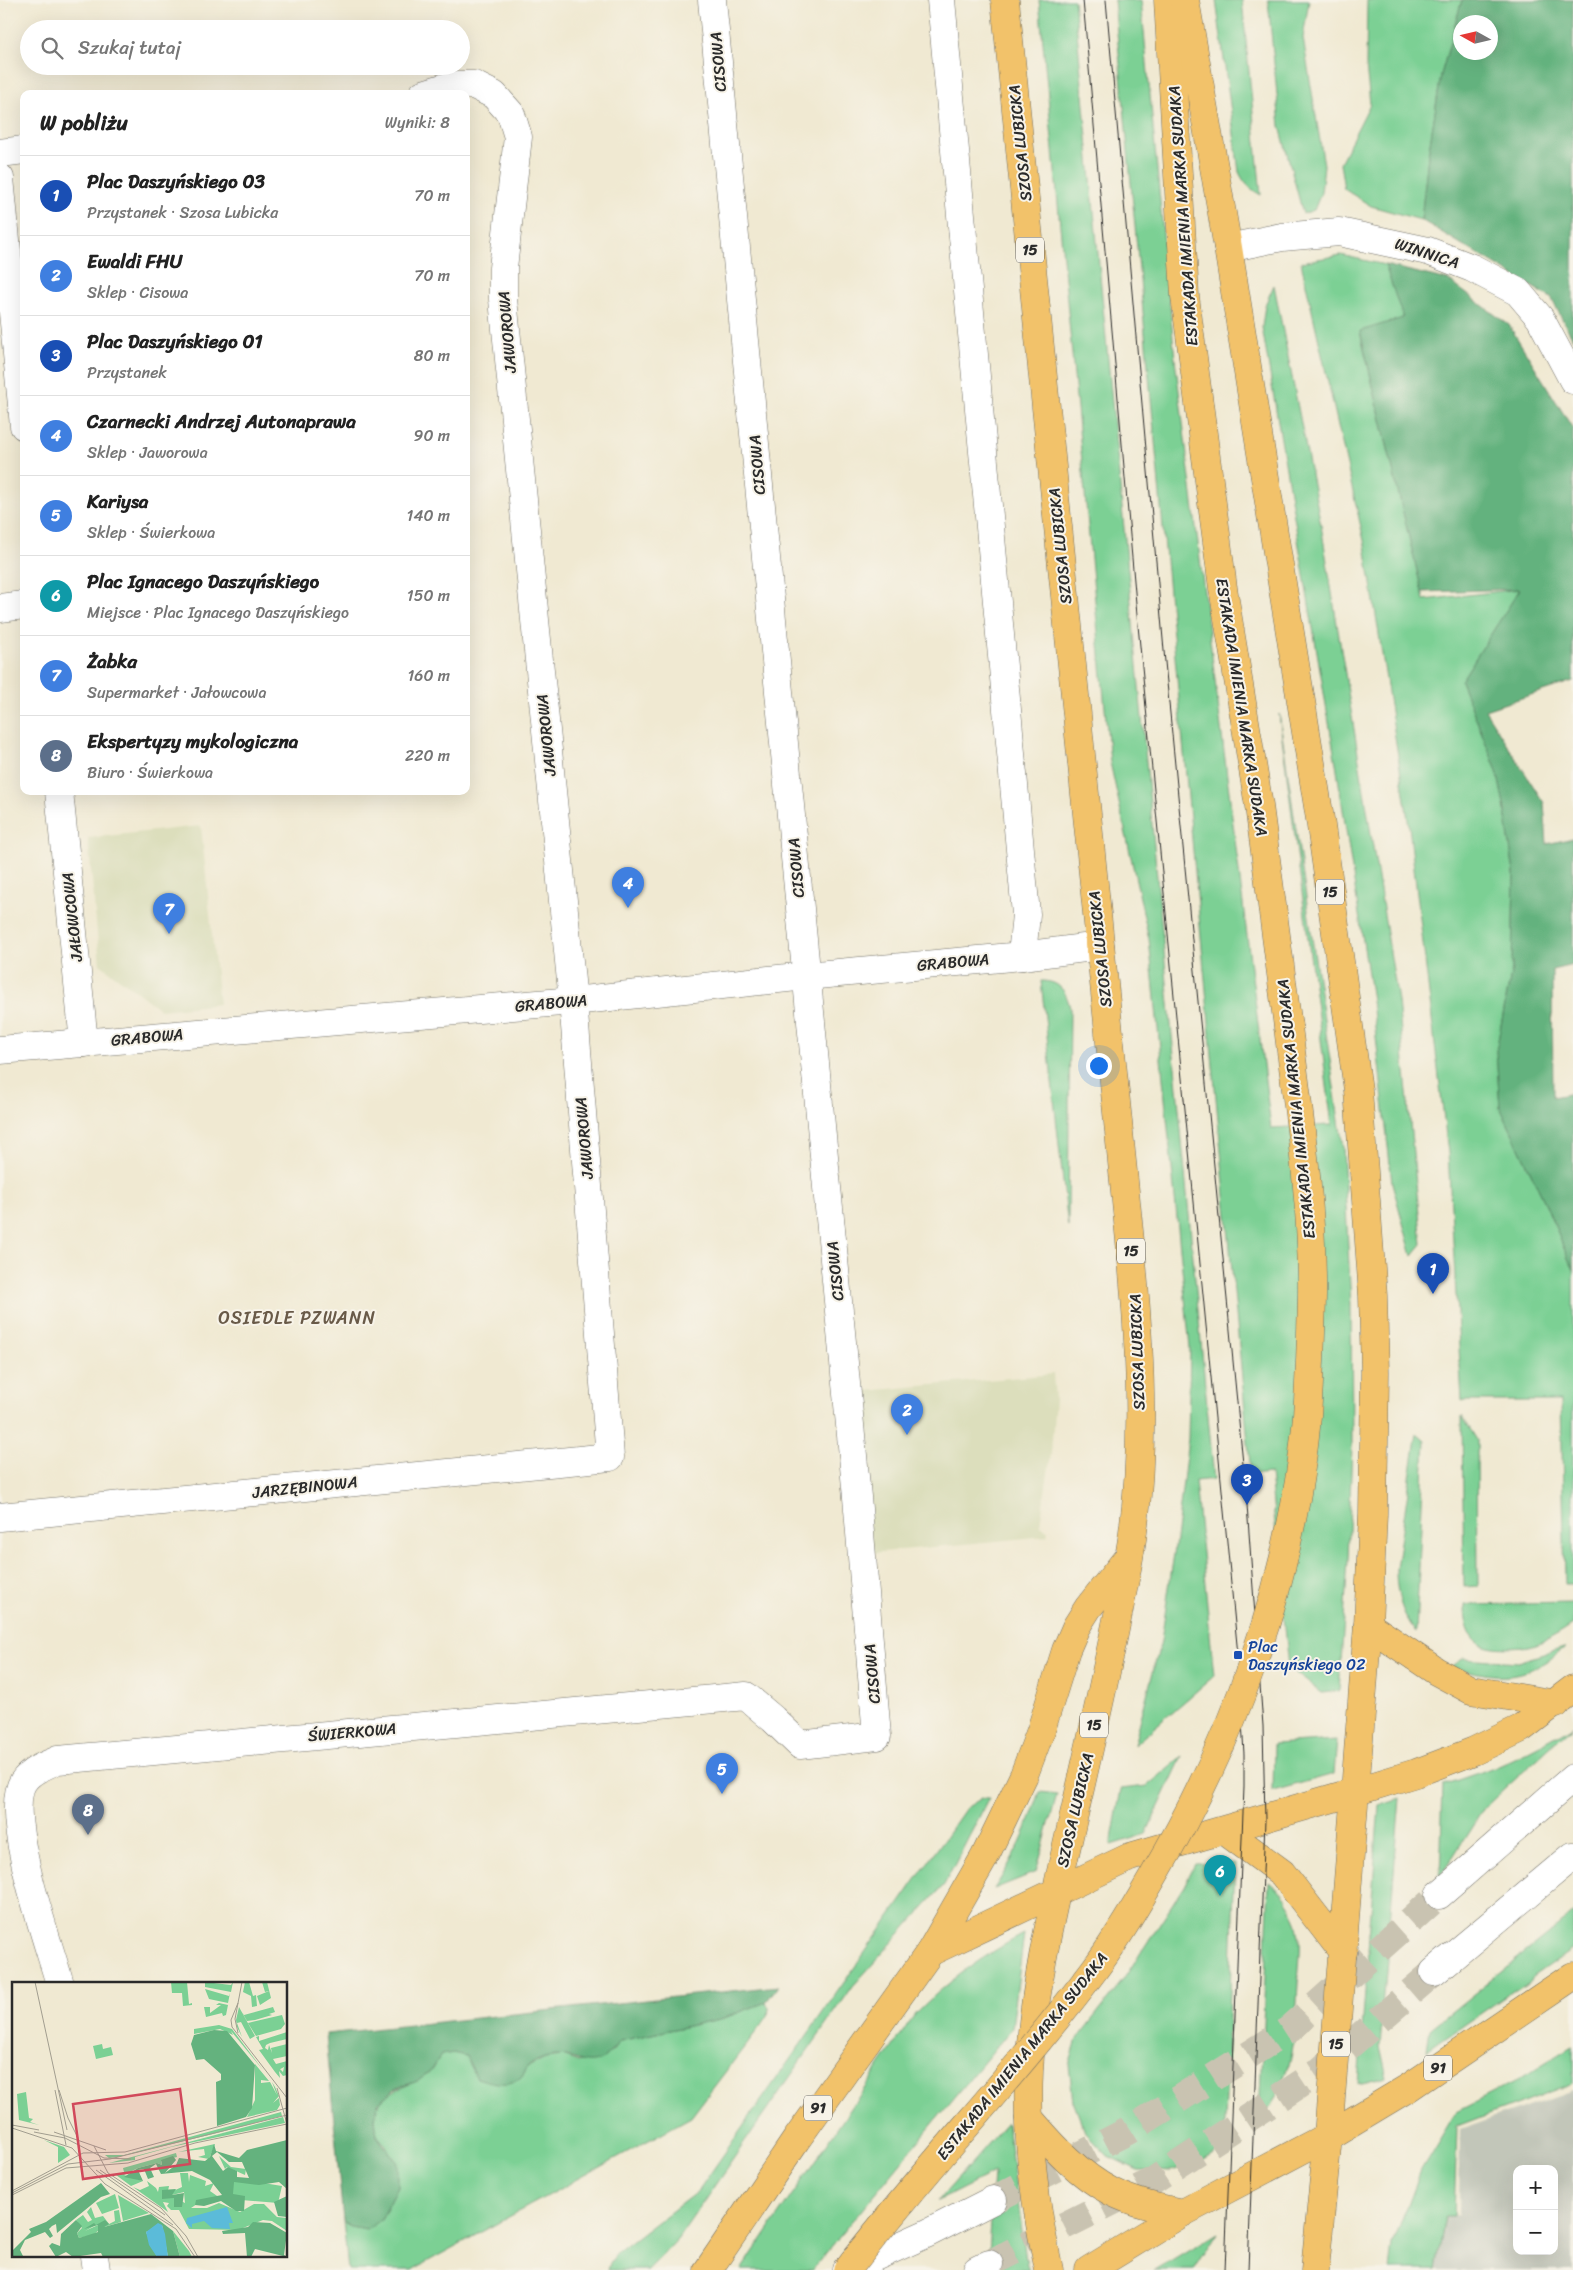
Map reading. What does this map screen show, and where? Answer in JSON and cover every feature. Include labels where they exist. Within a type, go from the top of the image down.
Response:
[{"type":"main road","name":"SZOSA LUBICKA","points":[[1005,0],[1140,1361],[1138,1477],[1129,1557],[1084,1774],[1056,1892]]},
{"type":"main road","name":"ESTAKADA IMIENIA MARKA SUDAKA","points":[[846,2270],[1095,1969],[1136,1907],[1172,1845],[1207,1777],[1239,1700],[1266,1623],[1286,1550],[1298,1481],[1310,1383],[1312,1293],[1308,1196],[1259,806],[1223,588],[1185,296],[1168,0]]},
{"type":"main road","name":"15","points":[[1185,0],[1228,248],[1316,800],[1358,1090],[1373,1296],[1375,1372],[1373,1514],[1368,1625],[1328,2136],[1315,2270]]},
{"type":"main road","points":[[930,1952],[984,1858],[1024,1775],[1041,1730],[1066,1650],[1076,1627],[1088,1608],[1129,1557]]},
{"type":"main road","points":[[1368,1625],[1436,1671],[1471,1690],[1564,1696]]},
{"type":"main road","name":"91","points":[[707,2269],[930,1952],[1130,1858],[1416,1773],[1474,1751],[1522,1728],[1564,1696]]},
{"type":"main road","points":[[1225,1831],[1282,1873],[1343,1952]]},
{"type":"main road","name":"15","points":[[1049,2270],[1035,2192],[1029,2118],[1029,2072],[1033,2022],[1040,1973],[1056,1892]]},
{"type":"main road","name":"91","points":[[1089,2270],[1182,2213],[1328,2136],[1408,2088],[1573,1976]]},
{"type":"main road","points":[[1029,2118],[1053,2146],[1075,2167],[1111,2192],[1149,2206],[1182,2213]]},
{"type":"street","name":"CISOWA","points":[[712,0],[857,1497],[877,1736]]},
{"type":"street","points":[[941,0],[1026,914],[1022,956]]},
{"type":"street","name":"JAWOROWA","points":[[436,90],[452,85],[474,85],[494,95],[511,114],[518,137],[503,268],[504,299],[573,1001],[610,1457]]},
{"type":"street","points":[[0,153],[20,150]]},
{"type":"street","points":[[0,178],[20,385]]},
{"type":"street","name":"WINNICA","points":[[1228,248],[1282,237],[1339,232],[1428,251],[1472,268],[1518,292],[1540,318],[1573,380]]},
{"type":"street","points":[[0,608],[20,606]]},
{"type":"street","name":"JAŁOWCOWA","points":[[59,795],[84,1043]]},
{"type":"street","name":"GRABOWA","points":[[0,1050],[573,1001],[806,976],[1022,956],[1100,946]]},
{"type":"street","name":"JARZĘBINOWA","points":[[0,1517],[610,1457]]},
{"type":"street","name":"ŚWIERKOWA","points":[[59,1982],[29,1879],[22,1847],[17,1808],[23,1783],[38,1768],[58,1760],[746,1696],[800,1745],[877,1736]]},
{"type":"street","points":[[1439,1896],[1573,1778]]},
{"type":"street","points":[[1434,1972],[1573,1856]]},
{"type":"street","points":[[846,2270],[926,2234],[993,2200]]},
{"type":"shaded area","points":[[201,826],[219,1004],[161,1010],[100,964],[88,838]]},
{"type":"shaded area","points":[[1053,1374],[1055,1399],[1051,1454],[1040,1524],[1048,1531],[1047,1536],[871,1553],[855,1392]]},
{"type":"shaded area","points":[[1573,2090],[1573,2270],[1436,2270],[1445,2216],[1459,2215],[1460,2130]]},
{"type":"green space","points":[[1039,0],[1074,0],[1214,1479],[1195,1481],[1214,1676],[1134,1745],[1161,1641],[1176,1540],[1188,1439],[1190,1348],[1149,939],[1110,762]]},
{"type":"green space","points":[[1114,0],[1141,0],[1175,359],[1271,1128],[1332,1125],[1279,714],[1343,1148],[1351,1305],[1352,1444],[1348,1561],[1339,1691],[1322,1693],[1289,1668],[1270,1473],[1251,1475]]},
{"type":"green space","points":[[1216,0],[1242,0],[1261,195],[1248,185],[1239,172]]},
{"type":"green space","points":[[1268,0],[1309,0],[1303,38],[1324,165],[1321,193],[1314,210],[1303,214],[1280,126]]},
{"type":"green space","points":[[1367,0],[1462,0],[1458,15],[1453,15],[1453,32],[1441,75],[1428,156],[1421,220],[1371,206],[1344,189],[1340,163],[1370,104],[1366,65]]},
{"type":"green space","points":[[1462,0],[1573,0],[1573,339],[1551,298],[1421,220],[1428,156],[1441,75],[1453,32],[1453,60],[1498,60],[1498,15],[1458,15]]},
{"type":"green space","points":[[1341,255],[1385,265],[1404,318],[1360,332],[1424,600],[1520,589],[1461,681],[1497,771],[1514,873],[1512,969],[1496,1051],[1500,1107],[1546,1205],[1573,1270],[1573,1584],[1565,1584],[1561,1401],[1462,1401],[1448,1153],[1409,826],[1365,545],[1301,262]]},
{"type":"green space","points":[[1385,265],[1448,280],[1509,325],[1573,429],[1573,681],[1485,710],[1544,803],[1547,844],[1573,838],[1573,965],[1552,970],[1553,1097],[1573,1093],[1573,1270],[1546,1205],[1500,1107],[1496,1051],[1512,969],[1514,873],[1497,771],[1461,681],[1520,589],[1422,592],[1360,331],[1403,318]]},
{"type":"green space","points":[[1274,285],[1321,525],[1398,1001],[1422,1244],[1412,1256],[1392,1183],[1372,1000],[1336,764],[1262,327],[1265,305]]},
{"type":"green space","points":[[1041,981],[1048,981],[1061,988],[1070,1008],[1068,1227]]},
{"type":"green space","points":[[1462,1416],[1477,1440],[1478,1586],[1464,1587]]},
{"type":"green space","points":[[1417,1433],[1425,1440],[1416,1633],[1400,1602],[1396,1568]]},
{"type":"green space","points":[[1573,1603],[1573,1624],[1536,1644],[1503,1648],[1485,1645],[1473,1638],[1467,1626],[1465,1605]]},
{"type":"green space","points":[[1567,1647],[1537,1666],[1512,1675],[1485,1674],[1451,1667],[1464,1658],[1518,1662]]},
{"type":"green space","points":[[1573,1726],[1484,1808],[1440,1877],[1443,1785],[1477,1774],[1510,1760]]},
{"type":"green space","points":[[1337,1740],[1334,1774],[1273,1791],[1274,1744]]},
{"type":"green space","points":[[1182,1757],[1146,1834],[1111,1845],[1121,1789],[1147,1786]]},
{"type":"green space","points":[[1040,1792],[1057,1794],[1036,1872],[994,1889],[1020,1842]]},
{"type":"green space","points":[[982,1798],[989,1798],[944,1885],[853,1986],[677,2240],[648,2270],[608,2270],[610,2263],[617,2253],[698,2191],[966,1808]]},
{"type":"green space","points":[[1400,1798],[1380,2046],[1387,2077],[1358,2084],[1379,1805]]},
{"type":"green space","points":[[1235,1863],[1224,2148],[1199,2163],[1171,2172],[1138,2170],[1108,2156],[1085,2132],[1073,2101],[1069,2065],[1077,2039],[1123,1980],[1184,1886],[1195,1864]]},
{"type":"green space","points":[[1269,1882],[1286,1900],[1295,1916],[1300,1937],[1300,1952],[1296,2020],[1291,2056],[1280,2088],[1271,2104],[1259,2119]]},
{"type":"green space","points":[[1573,1914],[1573,1949],[1427,2051],[1430,2029]]},
{"type":"green space","points":[[1024,1934],[1012,2028],[812,2270],[741,2270],[915,2014],[966,1970]]},
{"type":"green space","points":[[778,1986],[766,2002],[724,2018],[620,2041],[600,2060],[583,2062],[556,2056],[543,2059],[529,2066],[521,2077],[511,2082],[499,2083],[477,2078],[466,2056],[453,2053],[441,2055],[430,2072],[418,2081],[394,2089],[378,2103],[375,2119],[377,2136],[398,2163],[398,2187],[381,2220],[366,2230],[351,2227],[343,2221],[326,2034]]},
{"type":"green space","points":[[766,2002],[769,2008],[768,2016],[691,2117],[412,2270],[348,2270],[343,2221],[351,2227],[381,2220],[398,2187],[390,2153],[377,2134],[375,2119],[377,2108],[381,2100],[389,2094],[428,2074],[441,2055],[453,2053],[466,2056],[477,2078],[520,2078],[528,2067],[545,2058],[563,2056],[578,2062],[612,2052],[620,2041],[724,2018]]},
{"type":"green space","points":[[1573,2046],[1573,2083],[1457,2127],[1454,2216],[1445,2216],[1436,2270],[1390,2270],[1393,2244],[1421,2170],[1456,2112],[1513,2083]]},
{"type":"green space","points":[[1007,2123],[1029,2270],[988,2270],[994,2173],[938,2201]]},
{"type":"green space","points":[[1218,2232],[1194,2270],[1155,2270]]},
{"type":"tunnel","points":[[993,2200],[1128,2131],[1290,2029],[1439,1895]]},
{"type":"tunnel","points":[[989,2264],[1153,2181],[1320,2071],[1434,1972]]},
{"type":"tram line","points":[[1083,0],[1137,615],[1238,1655],[1244,1787],[1225,2270]]},
{"type":"tram line","points":[[1106,0],[1165,662],[1247,1505],[1263,1726],[1265,1820],[1248,2270]]},
{"type":"place","name":"Czarnecki Andrzej Autonaprawa","points":[[628,908]]},
{"type":"place","name":"Żabka","points":[[169,934]]},
{"type":"place","name":"Plac Daszyńskiego 03","points":[[1433,1294]]},
{"type":"place","name":"Ewaldi FHU","points":[[907,1435]]},
{"type":"place","name":"Plac Daszyńskiego 01","points":[[1247,1505]]},
{"type":"place","name":"Plac Daszyńskiego 02","points":[[1238,1655]]},
{"type":"place","name":"Kariysa","points":[[722,1794]]},
{"type":"place","name":"Ekspertyzy mykologiczna","points":[[88,1835]]},
{"type":"place","name":"Plac Ignacego Daszyńskiego","points":[[1220,1896]]},
{"type":"district","name":"OSIEDLE PZWANN","points":[[297,1318]]}]
